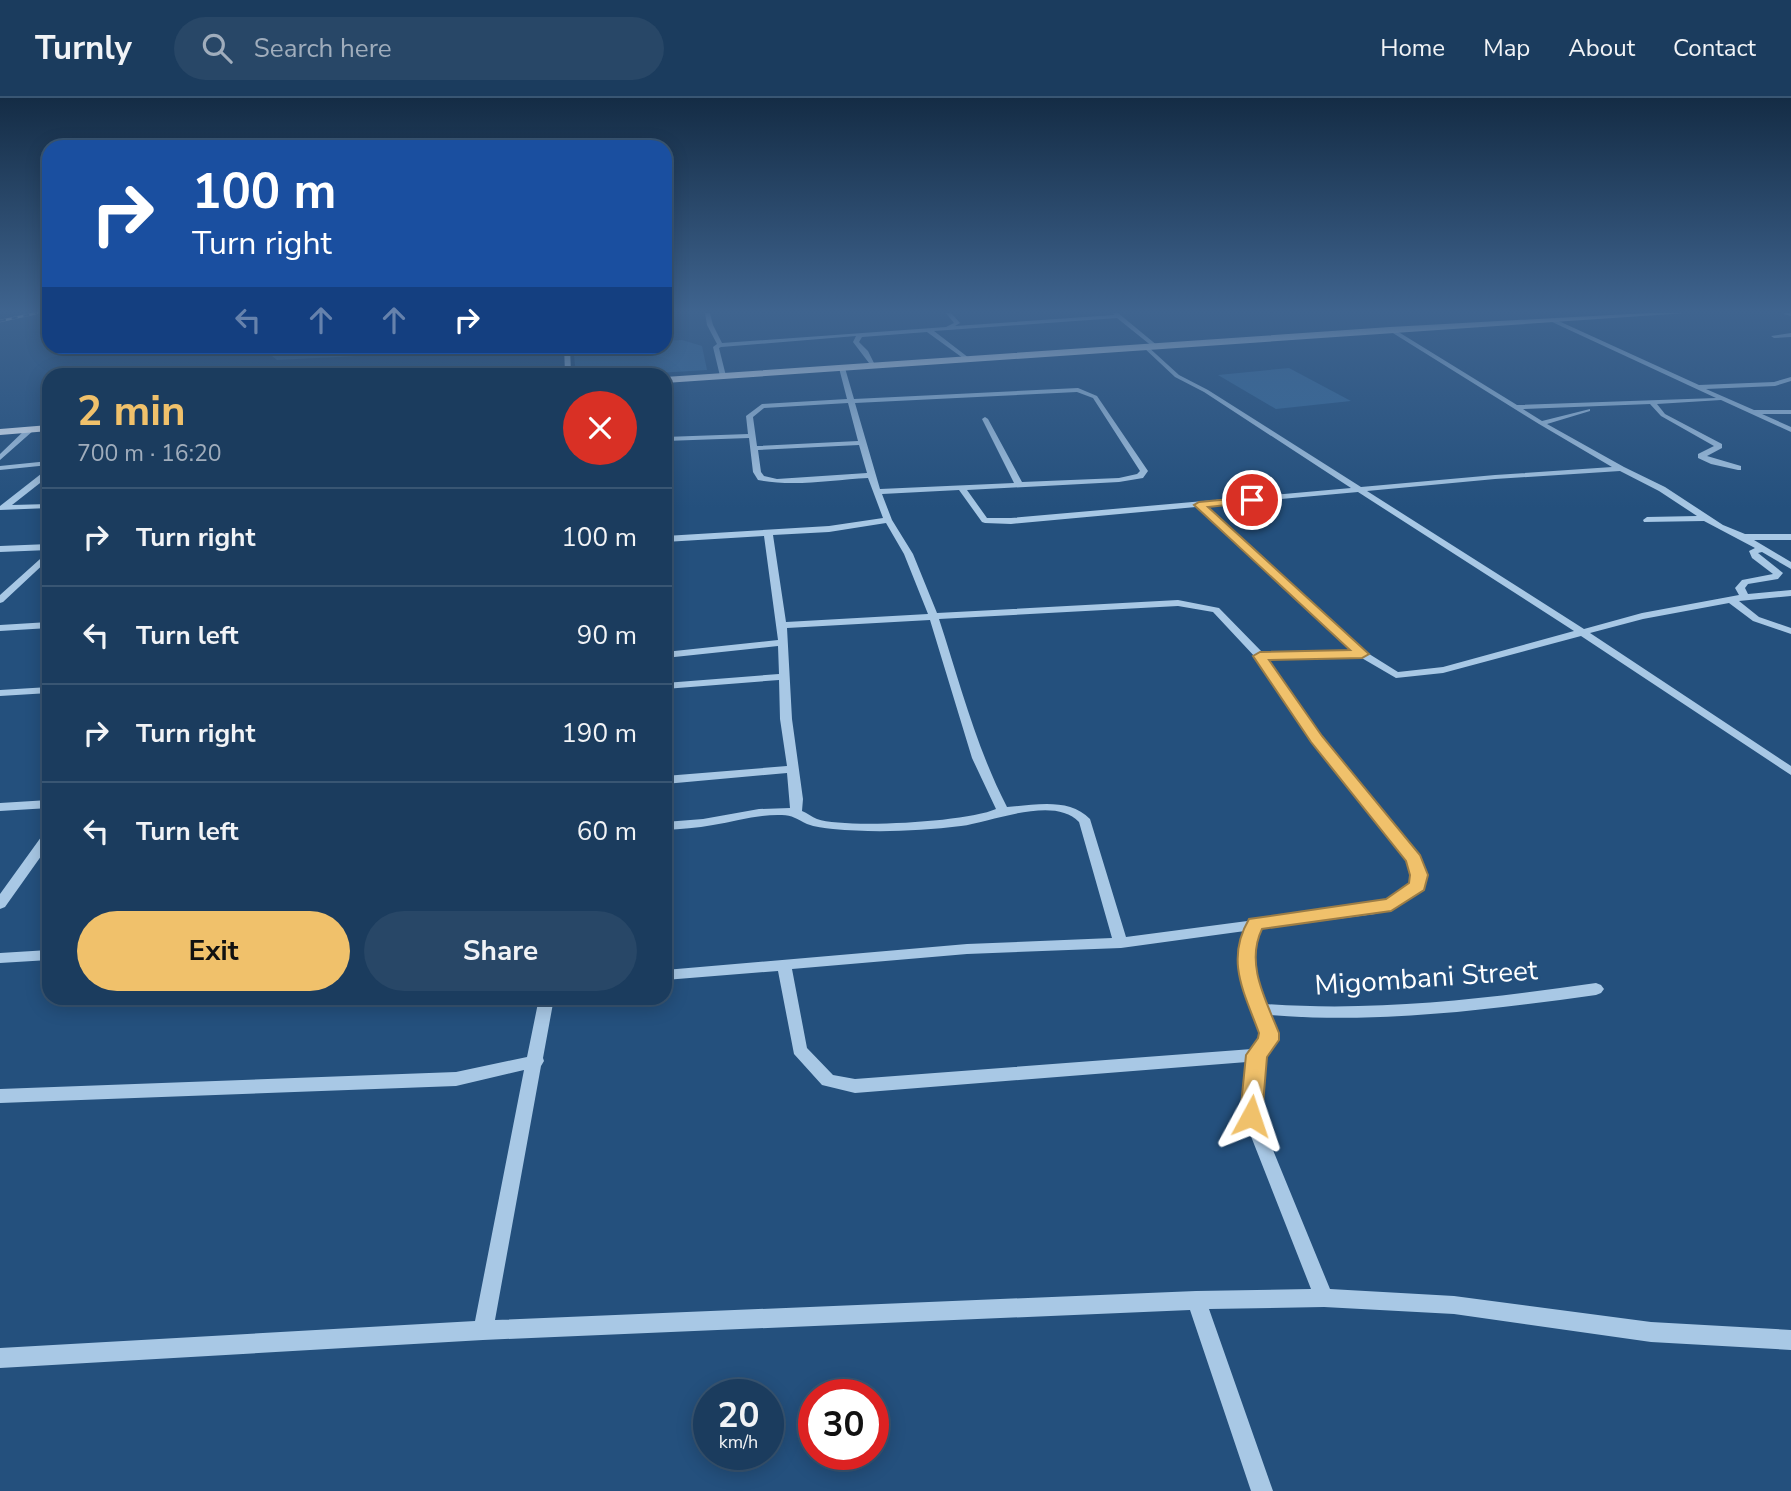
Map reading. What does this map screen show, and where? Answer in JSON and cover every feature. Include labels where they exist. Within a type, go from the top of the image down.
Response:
[{"type":"main road","points":[[672,380],[695,378]]},
{"type":"main road","points":[[0,432],[42,429]]},
{"type":"street","points":[[845,378],[876,492],[888,520],[900,534],[908,550],[934,617],[971,744],[1003,811]]},
{"type":"street","points":[[1180,378],[1582,632],[1788,767]]},
{"type":"street","points":[[1470,378],[1541,423],[1662,489],[1705,518],[1744,537],[1791,566]]},
{"type":"street","points":[[1675,378],[1791,430]]},
{"type":"street","points":[[1694,387],[1775,384],[1787,378]]},
{"type":"street","points":[[871,475],[783,481],[761,478],[757,472],[749,416],[762,406],[1081,390],[1095,397],[1143,471],[1140,476],[1127,479],[876,492]]},
{"type":"street","points":[[1517,407],[1722,400]]},
{"type":"street","points":[[1541,423],[1609,404]]},
{"type":"street","points":[[1653,404],[1663,415],[1720,447],[1701,456],[1738,468]]},
{"type":"street","points":[[1755,412],[1791,412]]},
{"type":"street","points":[[985,419],[1019,485]]},
{"type":"street","points":[[0,458],[30,430]]},
{"type":"street","points":[[672,439],[752,436]]},
{"type":"street","points":[[753,448],[863,443]]},
{"type":"street","points":[[0,468],[42,464]]},
{"type":"street","points":[[961,487],[985,520],[1026,520],[1549,472],[1621,469]]},
{"type":"street","points":[[2,508],[42,477]]},
{"type":"street","points":[[1199,505],[1362,654],[1396,675],[1424,673],[1622,620],[1730,599],[1791,593]]},
{"type":"street","points":[[2,508],[42,506]]},
{"type":"street","points":[[1647,520],[1705,518]]},
{"type":"street","points":[[672,539],[841,528],[888,520]]},
{"type":"street","points":[[768,533],[782,625],[782,677],[797,799],[796,812]]},
{"type":"street","points":[[1744,537],[1791,537]]},
{"type":"street","points":[[0,549],[42,547]]},
{"type":"street","points":[[1745,597],[1740,588],[1745,582],[1767,579],[1778,573],[1755,556],[1753,551],[1762,548]]},
{"type":"street","points":[[1,598],[42,560]]},
{"type":"street","points":[[1730,599],[1756,619],[1791,631]]},
{"type":"street","points":[[672,974],[967,949],[1121,943],[1391,905],[1418,886],[1419,875],[1414,859],[1317,739],[1260,656],[1223,616],[1197,605],[1178,603],[782,625]]},
{"type":"street","points":[[0,628],[42,625]]},
{"type":"street","points":[[672,654],[781,643]]},
{"type":"street","points":[[1260,656],[1362,654]]},
{"type":"street","points":[[672,685],[782,677]]},
{"type":"street","points":[[0,693],[42,690]]},
{"type":"street","points":[[672,779],[792,769]]},
{"type":"street","points":[[0,807],[42,804]]},
{"type":"street","points":[[672,825],[773,812],[796,812],[815,823],[884,827],[994,817],[1003,811],[1060,808],[1081,814],[1088,824],[1088,833],[1121,943]]},
{"type":"street","points":[[0,904],[42,846]]},
{"type":"street","points":[[1255,924],[1245,956],[1250,984],[1269,1040],[1256,1055],[1251,1116],[1324,1298]]},
{"type":"street","points":[[1219,930],[1248,940]]},
{"type":"street","points":[[0,958],[42,955]]},
{"type":"street","points":[[784,964],[800,1050],[828,1080],[855,1086],[1256,1055]]},
{"type":"street","name":"Migombani Street","points":[[1259,1009],[1297,1013],[1412,1009],[1527,999],[1595,989]]},
{"type":"street","points":[[483,1330],[545,1005]]},
{"type":"street","points":[[0,1096],[456,1079],[536,1061]]},
{"type":"street","points":[[0,1358],[483,1330],[1196,1300],[1324,1298],[1454,1305],[1651,1332],[1791,1339]]},
{"type":"street","points":[[1196,1300],[1262,1491]]},
{"type":"shaded area","points":[[1223,378],[1308,378],[1351,401],[1276,409]]},
{"type":"route","points":[[1251,1116],[1256,1055],[1269,1040],[1269,1033],[1250,984],[1245,956],[1255,924],[1391,905],[1418,886],[1419,875],[1414,859],[1317,739],[1260,656],[1362,654],[1199,505],[1252,500]]}]
